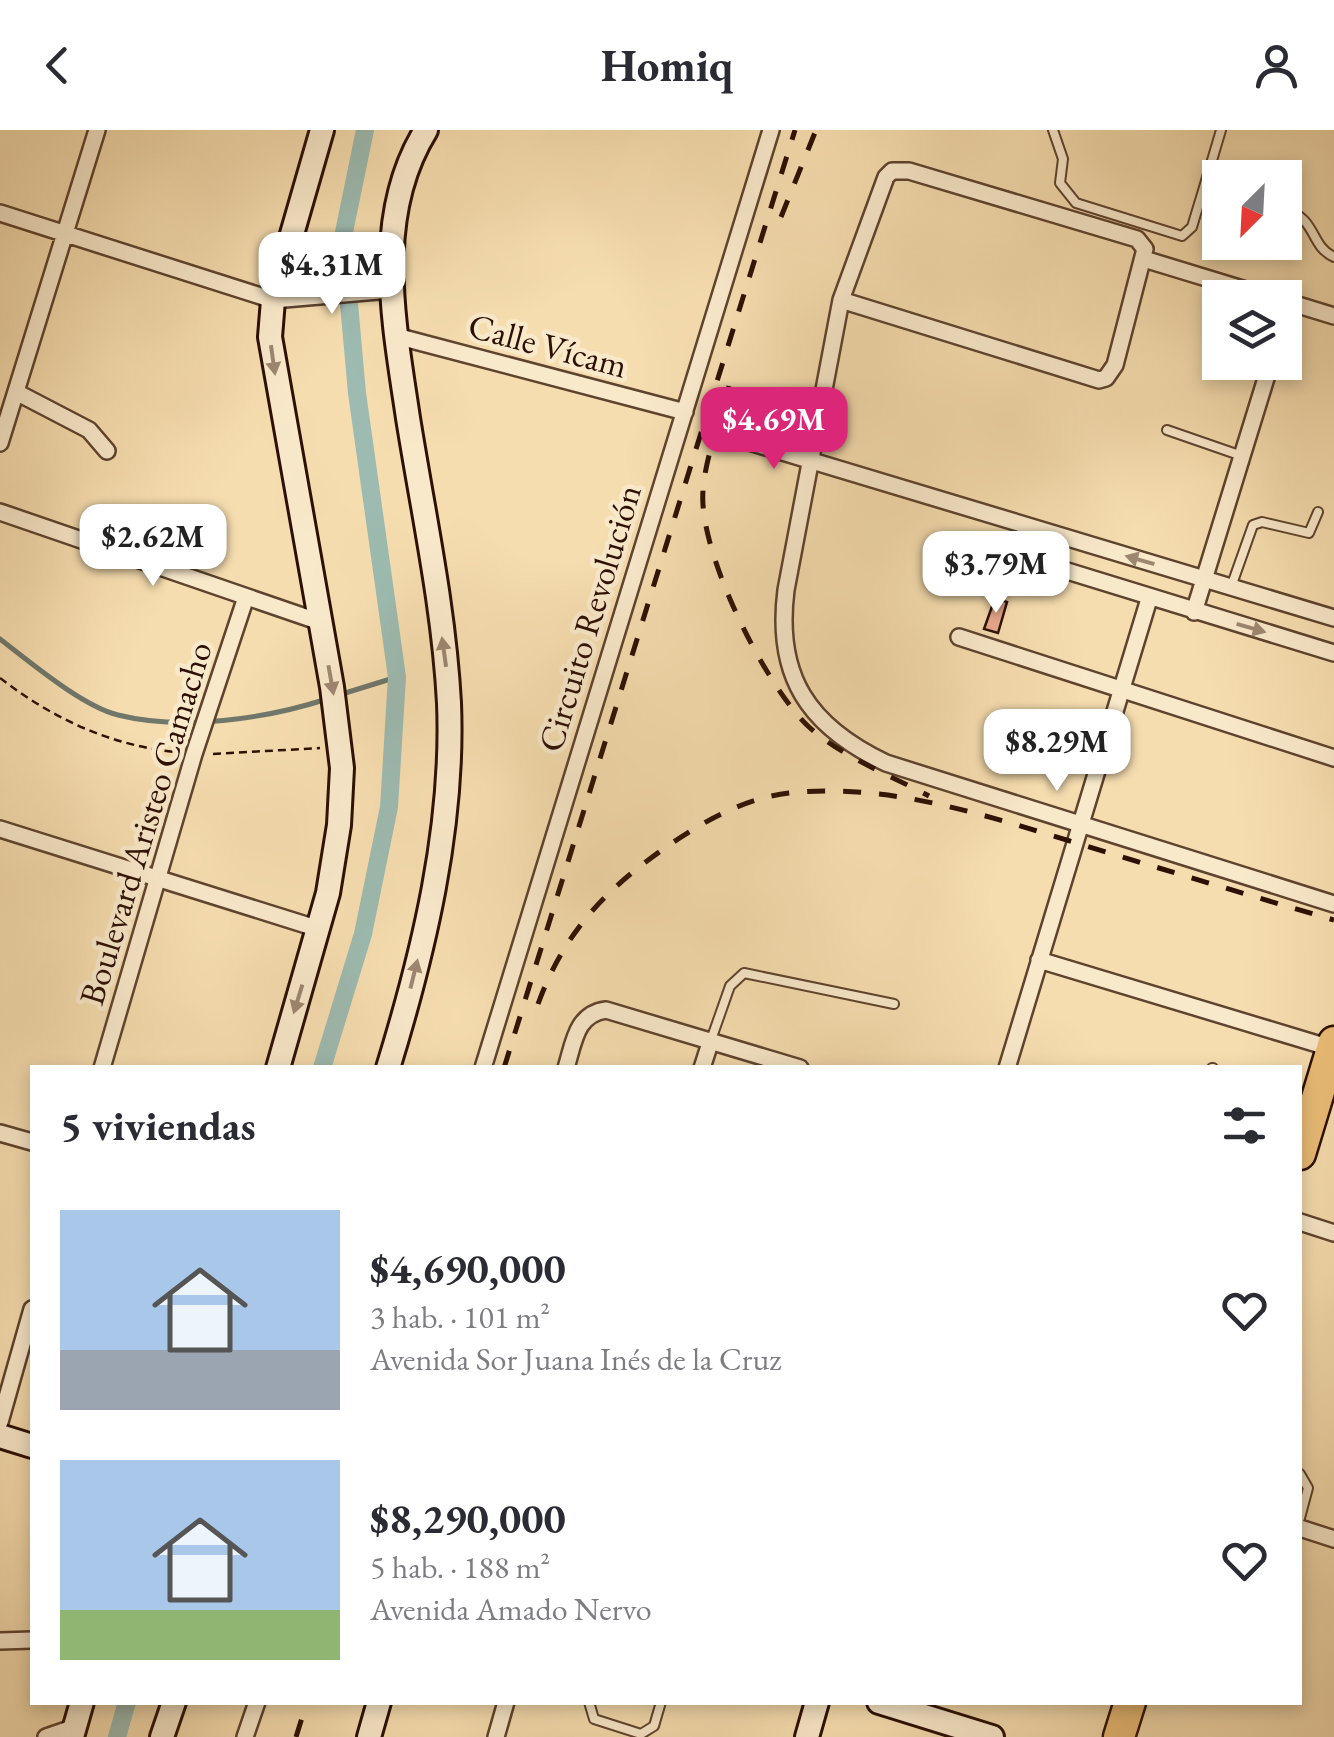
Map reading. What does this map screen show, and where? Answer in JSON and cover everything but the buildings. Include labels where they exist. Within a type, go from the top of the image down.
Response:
[{"type":"highway","points":[[1302,1140],[1309,1092],[1333,1046]]},
{"type":"highway","points":[[1119,1737],[1129,1705]]},
{"type":"main road","points":[[279,1065],[319,929],[339,825],[341,746],[272,357],[277,300],[322,130]]},
{"type":"main road","points":[[389,1065],[431,897],[449,732],[446,667],[396,336],[384,290],[401,188],[412,152],[426,130]]},
{"type":"main road","points":[[401,188],[444,130]]},
{"type":"main road","points":[[0,1436],[30,1445]]},
{"type":"main road","points":[[73,1732],[81,1705]]},
{"type":"main road","points":[[162,1737],[173,1705]]},
{"type":"main road","points":[[369,1737],[378,1705]]},
{"type":"main road","points":[[807,1737],[816,1705]]},
{"type":"main road","points":[[886,1705],[939,1729],[992,1737]]},
{"type":"street","points":[[0,443],[96,130]]},
{"type":"street","name":"Circuito Revolución","points":[[484,1065],[771,130]]},
{"type":"street","points":[[1223,280],[909,171],[892,172],[883,183],[841,300],[782,620],[786,667],[810,706],[842,738],[886,764],[1334,904]]},
{"type":"street","points":[[0,213],[277,300],[384,290]]},
{"type":"street","points":[[841,300],[1100,380],[1115,365],[1144,251]]},
{"type":"street","points":[[1302,310],[1334,316]]},
{"type":"street","name":"Calle Vícam","points":[[396,336],[685,412]]},
{"type":"street","points":[[1194,612],[1265,380]]},
{"type":"street","points":[[16,392],[88,430],[107,451]]},
{"type":"street","points":[[749,442],[1334,618]]},
{"type":"street","points":[[0,512],[320,622]]},
{"type":"street","points":[[1056,536],[1052,554],[1057,567],[1149,599],[1334,653]]},
{"type":"street","name":"Boulevard Aristeo Camacho","points":[[103,1065],[194,754],[246,597]]},
{"type":"street","points":[[1008,1065],[1149,599]]},
{"type":"street","points":[[958,638],[1334,758]]},
{"type":"street","points":[[0,829],[319,929]]},
{"type":"street","points":[[1039,960],[1333,1046]]},
{"type":"street","points":[[567,1065],[586,1016],[606,1010],[790,1065]]},
{"type":"street","points":[[703,1065],[711,1040]]},
{"type":"street","points":[[0,1132],[30,1141]]},
{"type":"street","points":[[1302,1223],[1334,1233]]},
{"type":"street","points":[[0,1422],[30,1315]]},
{"type":"street","points":[[1302,1529],[1334,1539]]},
{"type":"street","points":[[0,1641],[30,1640]]},
{"type":"street","points":[[245,1737],[256,1705]]},
{"type":"street","points":[[496,1737],[505,1705]]},
{"type":"street","points":[[46,1737],[73,1732]]},
{"type":"lane","points":[[1053,130],[1063,158],[1060,183],[1076,203],[1182,236],[1192,227],[1202,194]]},
{"type":"lane","points":[[1212,160],[1221,130]]},
{"type":"lane","points":[[1302,219],[1310,223],[1322,250],[1334,257]]},
{"type":"lane","points":[[1166,430],[1242,456]]},
{"type":"lane","points":[[1231,588],[1253,524],[1262,522],[1309,533],[1318,512]]},
{"type":"lane","points":[[711,1040],[730,986],[744,973],[894,1004]]},
{"type":"lane","points":[[1302,1478],[1308,1488],[1302,1510]]},
{"type":"lane","points":[[591,1705],[594,1719],[640,1734],[654,1726],[659,1705]]},
{"type":"path","points":[[0,678],[33,703],[79,728],[132,744],[194,754],[341,746]]},
{"type":"waterway","points":[[323,1065],[363,934],[389,807],[397,677],[357,393],[343,237],[365,130]]},
{"type":"waterway","points":[[0,639],[89,703],[143,720],[196,722],[250,717],[327,699]]},
{"type":"waterway","points":[[342,694],[397,677]]},
{"type":"waterway","points":[[117,1737],[126,1705]]},
{"type":"railway","points":[[505,1065],[795,130]]},
{"type":"railway","points":[[781,217],[816,130]]},
{"type":"railway","points":[[729,386],[704,478],[704,517],[711,547],[738,616],[773,681],[809,727],[851,756],[929,796]]},
{"type":"railway","points":[[538,1004],[568,942],[595,907],[628,876],[714,818],[751,802],[789,793],[865,793],[940,804],[1334,920]]},
{"type":"railway","points":[[296,1737],[306,1705]]}]
